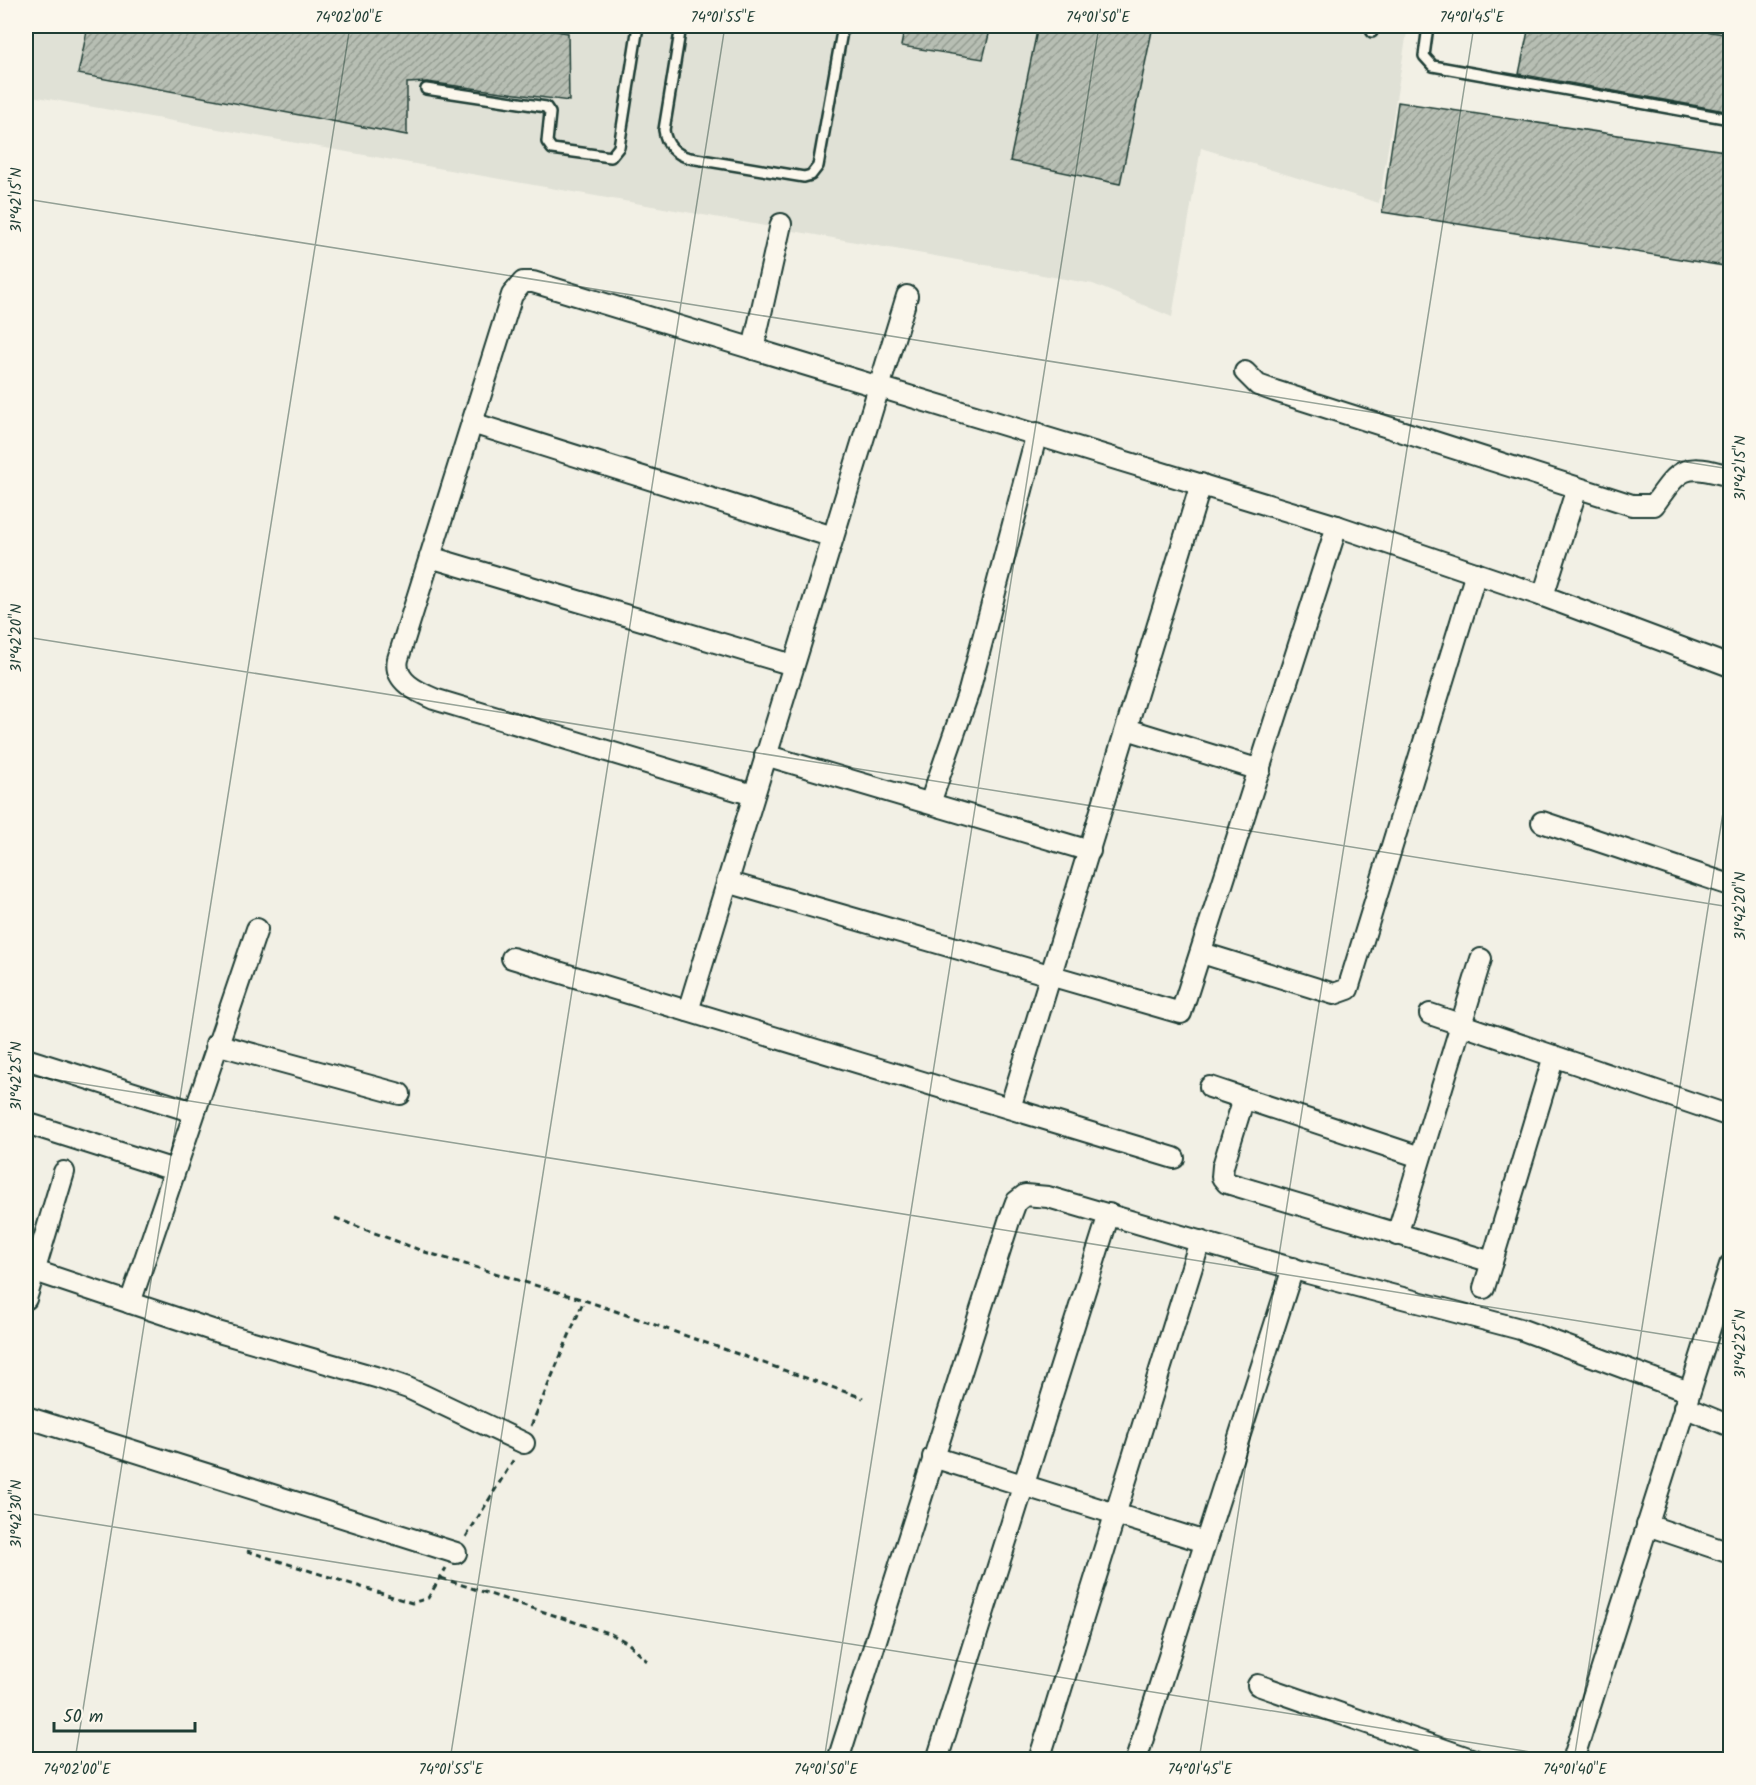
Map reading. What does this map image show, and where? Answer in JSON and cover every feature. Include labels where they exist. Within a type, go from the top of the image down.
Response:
[{"type":"street","points":[[753,348],[781,224]]},
{"type":"street","points":[[753,795],[434,699],[402,679],[396,666],[512,296],[523,282],[533,282],[1337,526],[1543,596],[1731,666]]},
{"type":"street","points":[[688,1011],[907,296]]},
{"type":"street","points":[[1245,372],[1258,385],[1275,391],[1626,503],[1648,507],[1654,505],[1674,476],[1686,470],[1700,470],[1731,477]]},
{"type":"street","points":[[472,423],[833,537]]},
{"type":"street","points":[[930,803],[969,691],[1037,434]]},
{"type":"street","points":[[1010,1108],[1201,484]]},
{"type":"street","points":[[1543,596],[1577,488]]},
{"type":"street","points":[[727,882],[1178,1014],[1185,1006],[1337,526]]},
{"type":"street","points":[[430,557],[793,665]]},
{"type":"street","points":[[1202,953],[1327,992],[1340,994],[1348,989],[1476,573]]},
{"type":"street","points":[[1127,729],[1260,770]]},
{"type":"street","points":[[765,754],[1090,851]]},
{"type":"street","points":[[1542,822],[1731,885]]},
{"type":"street","points":[[130,1303],[216,1044],[257,929]]},
{"type":"street","points":[[512,958],[1174,1158]]},
{"type":"street","points":[[1397,1235],[1481,959]]},
{"type":"street","points":[[1430,1014],[1731,1116]]},
{"type":"street","points":[[216,1044],[400,1094]]},
{"type":"street","points":[[1484,1288],[1554,1056]]},
{"type":"street","points":[[26,1059],[194,1112]]},
{"type":"street","points":[[1210,1087],[1420,1157]]},
{"type":"street","points":[[1244,1098],[1223,1166],[1223,1179],[1231,1185],[1492,1262]]},
{"type":"street","points":[[26,1123],[174,1170]]},
{"type":"street","points":[[26,1299],[29,1269],[64,1172]]},
{"type":"street","points":[[838,1760],[1016,1202],[1025,1195],[1034,1194],[1109,1214],[1293,1268],[1538,1335],[1686,1399],[1731,1426]]},
{"type":"street","points":[[937,1760],[1109,1214]]},
{"type":"street","points":[[1039,1760],[1200,1241]]},
{"type":"street","points":[[1573,1760],[1686,1399],[1731,1265]]},
{"type":"street","points":[[1136,1760],[1293,1268]]},
{"type":"street","points":[[29,1269],[218,1332],[408,1388],[524,1443]]},
{"type":"street","points":[[26,1417],[456,1553]]},
{"type":"street","points":[[933,1457],[1205,1542]]},
{"type":"street","points":[[1647,1525],[1731,1553]]},
{"type":"street","points":[[1258,1685],[1474,1760]]},
{"type":"lane","points":[[426,88],[546,107],[550,113],[547,142],[552,149],[611,157],[619,147],[638,26]]},
{"type":"lane","points":[[681,26],[664,130],[665,137],[673,150],[690,158],[804,177],[811,175],[818,166],[843,26]]},
{"type":"lane","points":[[1428,26],[1424,56],[1433,66],[1731,119]]},
{"type":"path","points":[[335,1218],[425,1252],[584,1300],[863,1398]]},
{"type":"path","points":[[247,1551],[406,1603],[419,1602],[428,1598],[524,1443],[584,1300]]},
{"type":"path","points":[[441,1578],[611,1634],[628,1643],[647,1661]]},
{"type":"shaded area","points":[[26,26],[1408,26],[1379,203],[1201,148],[1172,317],[1093,284],[26,95]]},
{"type":"building","points":[[88,26],[528,26],[568,33],[569,101],[427,82],[407,83],[407,135],[78,74]]},
{"type":"building","points":[[905,26],[991,26],[983,59],[901,46]]},
{"type":"building","points":[[1038,26],[1153,26],[1120,184],[1010,161]]},
{"type":"building","points":[[1529,26],[1672,26],[1731,35],[1731,112],[1519,74]]},
{"type":"building","points":[[1398,102],[1731,152],[1731,267],[1382,212]]}]
